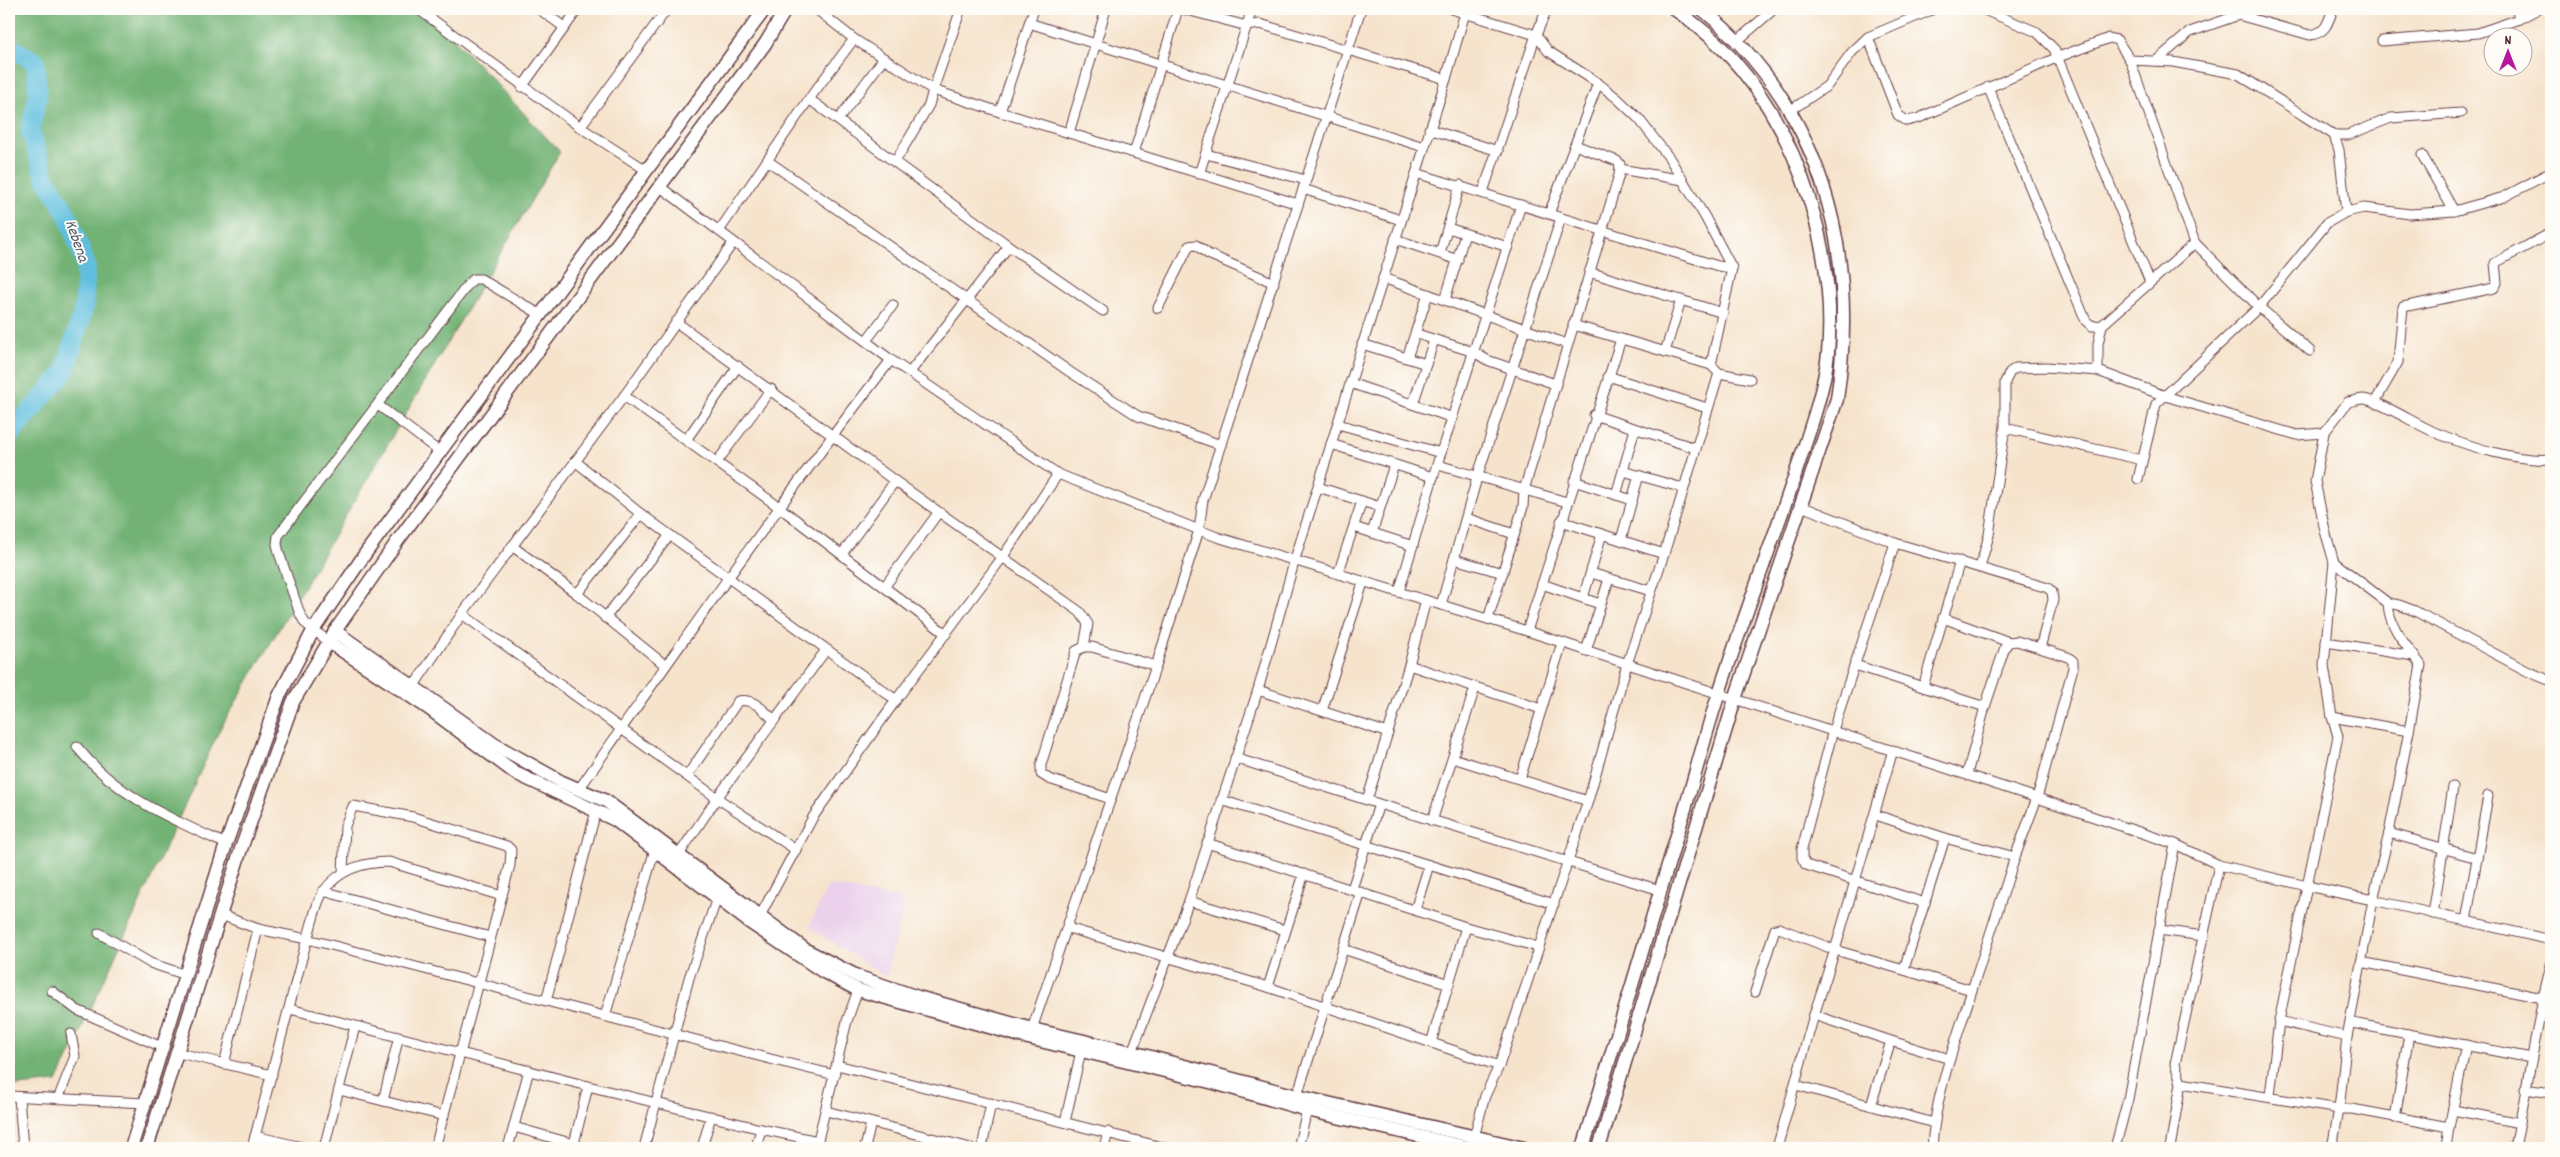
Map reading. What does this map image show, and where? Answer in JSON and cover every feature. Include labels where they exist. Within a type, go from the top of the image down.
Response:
[{"type":"main road","points":[[131,1148],[164,1048],[226,844],[279,696],[314,630],[365,554],[441,453],[765,9]]},
{"type":"main road","points":[[147,1148],[179,1053],[241,849],[293,702],[332,636],[416,515],[765,44],[786,9]]},
{"type":"main road","points":[[1583,1148],[1719,693],[1758,585],[1819,395],[1828,354],[1829,314],[1824,267],[1814,213],[1798,168],[1774,112],[1750,79],[1724,51],[1692,20],[1676,9]]},
{"type":"main road","points":[[1599,1148],[1734,699],[1837,399],[1843,358],[1845,314],[1841,263],[1830,210],[1815,159],[1791,110],[1764,70],[1737,41],[1702,9]]},
{"type":"main road","points":[[1824,267],[1841,263]]},
{"type":"main road","points":[[332,636],[413,687],[494,744],[540,771],[606,801],[716,898],[748,922],[816,967],[858,990],[1028,1038],[1214,1083],[1307,1110],[1472,1142],[1524,1148]]},
{"type":"main road","points":[[332,636],[515,772],[616,820],[656,846],[678,856],[806,950],[859,977],[918,997],[1032,1029],[1132,1052],[1472,1142]]},
{"type":"street","points":[[418,9],[522,87],[646,170]]},
{"type":"street","points":[[539,9],[564,27]]},
{"type":"street","points":[[522,87],[578,9]]},
{"type":"street","points":[[580,127],[667,9]]},
{"type":"street","points":[[816,9],[854,39],[933,90],[1298,204]]},
{"type":"street","points":[[895,162],[929,105],[961,9]]},
{"type":"street","points":[[1000,112],[1034,9]]},
{"type":"street","points":[[1069,133],[1106,9]]},
{"type":"street","points":[[1134,153],[1178,9]]},
{"type":"street","points":[[1183,9],[1247,26],[1260,24],[1348,48],[1446,79]]},
{"type":"street","points":[[1199,174],[1252,9]]},
{"type":"street","points":[[1032,1029],[1156,666],[1199,530],[1203,500],[1361,9]]},
{"type":"street","points":[[1452,9],[1536,35],[1548,51],[1598,82],[1639,119],[1684,180],[1732,268],[1724,313],[1711,365]]},
{"type":"street","points":[[1483,192],[1536,35],[1547,9]]},
{"type":"street","points":[[1737,41],[1774,9]]},
{"type":"street","points":[[1791,110],[1827,86],[1852,52],[1868,37],[1934,9]]},
{"type":"street","points":[[1982,9],[2037,32],[2048,40],[2054,49],[2056,58],[2150,282]]},
{"type":"street","points":[[2156,61],[2190,32],[2256,9]]},
{"type":"street","points":[[2238,15],[2310,35],[2319,34],[2326,28],[2333,9]]},
{"type":"street","points":[[2517,9],[2519,19]]},
{"type":"street","points":[[2382,41],[2478,32],[2519,19],[2538,9]]},
{"type":"street","points":[[1132,1052],[1166,956],[1189,900],[1220,800],[1258,690],[1278,627],[1295,559],[1465,13]]},
{"type":"street","points":[[1029,23],[1424,147]]},
{"type":"street","points":[[1868,37],[1898,114],[1907,121],[1919,118],[2056,58],[2109,38],[2117,40],[2130,60],[2195,243],[2259,307],[2310,351]]},
{"type":"street","points":[[719,231],[809,99],[854,39]]},
{"type":"street","points":[[838,120],[884,58]]},
{"type":"street","points":[[2130,60],[2156,61],[2238,74],[2334,135],[2348,135],[2391,118],[2461,113]]},
{"type":"street","points":[[1549,214],[1598,82]]},
{"type":"street","points":[[1988,87],[2086,321],[2092,326],[2102,325],[2195,243]]},
{"type":"street","points":[[809,99],[1009,246],[1103,311]]},
{"type":"street","points":[[1429,129],[1498,151]]},
{"type":"street","points":[[2334,135],[2339,150],[2346,212]]},
{"type":"street","points":[[1488,619],[1523,507],[1524,490],[1620,169],[1617,161],[1575,145]]},
{"type":"street","points":[[1206,154],[1306,180]]},
{"type":"street","points":[[2422,155],[2454,211]]},
{"type":"street","points":[[768,161],[844,216],[966,298],[1070,372],[1138,416],[1221,445]]},
{"type":"street","points":[[1620,169],[1684,180]]},
{"type":"street","points":[[2138,479],[2156,404],[2259,307],[2327,223],[2346,212],[2364,208],[2410,214],[2454,211],[2504,197],[2551,172]]},
{"type":"street","points":[[1416,173],[1483,192],[1601,231],[1718,266],[1732,268]]},
{"type":"street","points":[[658,186],[866,342],[1058,474],[1199,530],[1295,559],[1363,583],[1527,631],[1968,774],[2175,844],[2219,865],[2551,940]]},
{"type":"street","points":[[1440,253],[1460,186]]},
{"type":"street","points":[[1303,189],[1401,220]]},
{"type":"street","points":[[1399,592],[1433,476],[1521,205]]},
{"type":"street","points":[[1441,605],[1477,478],[1514,370],[1561,218]]},
{"type":"street","points":[[1448,228],[1508,247]]},
{"type":"street","points":[[2375,402],[2398,362],[2403,307],[2494,288],[2497,283],[2495,263],[2551,233]]},
{"type":"street","points":[[1446,300],[1465,234]]},
{"type":"street","points":[[1395,239],[1458,260]]},
{"type":"street","points":[[413,687],[462,614],[624,396],[733,243]]},
{"type":"street","points":[[1158,308],[1190,246],[1196,245],[1208,254],[1274,283]]},
{"type":"street","points":[[910,372],[966,298],[1009,246]]},
{"type":"street","points":[[1589,272],[1724,313]]},
{"type":"street","points":[[1383,278],[1567,344]]},
{"type":"street","points":[[332,636],[314,630],[305,623],[300,614],[279,553],[278,536],[474,279],[488,282],[541,315]]},
{"type":"street","points":[[1408,358],[1428,294]]},
{"type":"street","points":[[1665,352],[1681,300]]},
{"type":"street","points":[[866,342],[893,305]]},
{"type":"street","points":[[676,322],[771,389],[895,482],[1080,612],[1088,624],[1084,646],[1076,652],[1041,765],[1042,774],[1049,779],[1111,799]]},
{"type":"street","points":[[2098,371],[2098,344],[2102,325]]},
{"type":"street","points":[[1573,326],[1711,365],[1719,373],[1750,379]]},
{"type":"street","points":[[1417,334],[1474,352],[1487,360],[1555,384]]},
{"type":"street","points":[[1413,404],[1434,340]]},
{"type":"street","points":[[1527,631],[1594,416],[1621,340]]},
{"type":"street","points":[[1362,344],[1426,364]]},
{"type":"street","points":[[579,788],[665,665],[730,579],[832,434],[891,360]]},
{"type":"street","points":[[686,440],[738,366]]},
{"type":"street","points":[[1980,567],[1989,535],[2005,428],[2005,382],[2010,372],[2016,368],[2046,367],[2098,371],[2165,396],[2297,435],[2324,432]]},
{"type":"street","points":[[1472,1142],[1486,1096],[1499,1066],[1588,802],[1627,664],[1664,554],[1719,373]]},
{"type":"street","points":[[1608,376],[1707,408]]},
{"type":"street","points":[[1350,383],[1453,418]]},
{"type":"street","points":[[717,462],[771,389]]},
{"type":"street","points":[[624,396],[779,507],[946,634]]},
{"type":"street","points":[[2270,1096],[2279,1021],[2338,736],[2332,717],[2324,665],[2334,562],[2325,531],[2315,481],[2324,432],[2348,402],[2364,399],[2375,402],[2440,435],[2522,458],[2551,459]]},
{"type":"street","points":[[378,405],[441,453]]},
{"type":"street","points":[[1594,416],[1695,448]]},
{"type":"street","points":[[1338,424],[1441,453]]},
{"type":"street","points":[[2005,428],[2142,460]]},
{"type":"street","points":[[1616,495],[1635,429]]},
{"type":"street","points":[[1331,444],[1433,476]]},
{"type":"street","points":[[575,461],[641,514],[896,700]]},
{"type":"street","points":[[1372,533],[1394,465]]},
{"type":"street","points":[[1438,465],[1477,478],[1567,502]]},
{"type":"street","points":[[1623,471],[1683,488]]},
{"type":"street","points":[[760,916],[813,817],[896,700],[1002,558],[1058,474]]},
{"type":"street","points":[[1621,540],[1639,475]]},
{"type":"street","points":[[1574,481],[1632,500]]},
{"type":"street","points":[[842,554],[895,482]]},
{"type":"street","points":[[1318,487],[1380,506]]},
{"type":"street","points":[[1338,574],[1362,501]]},
{"type":"street","points":[[1801,506],[1895,543],[2035,583],[2052,592],[2053,600],[2040,648]]},
{"type":"street","points":[[885,586],[938,512]]},
{"type":"street","points":[[577,594],[641,514]]},
{"type":"street","points":[[1466,518],[1514,534]]},
{"type":"street","points":[[1561,521],[1664,554]]},
{"type":"street","points":[[1354,527],[1413,546]]},
{"type":"street","points":[[1583,598],[1602,534]]},
{"type":"street","points":[[606,618],[670,535]]},
{"type":"street","points":[[1895,543],[1833,730],[1802,849],[1802,858],[1806,865],[1925,904]]},
{"type":"street","points":[[512,546],[577,594],[665,665]]},
{"type":"street","points":[[1454,559],[1503,573]]},
{"type":"street","points":[[1923,687],[1960,561]]},
{"type":"street","points":[[2334,562],[2388,603],[2415,611],[2526,671],[2551,681]]},
{"type":"street","points":[[1591,573],[1651,592]]},
{"type":"street","points":[[1586,651],[1609,579]]},
{"type":"street","points":[[1322,711],[1363,583]]},
{"type":"street","points":[[1542,584],[1600,604]]},
{"type":"street","points":[[1367,800],[1409,665],[1426,600]]},
{"type":"street","points":[[2332,1148],[2339,1109],[2347,1038],[2352,1023],[2361,962],[2389,832],[2421,665],[2395,630],[2388,613],[2388,603]]},
{"type":"street","points":[[462,614],[717,798],[796,850]]},
{"type":"street","points":[[1932,1148],[1934,1123],[1950,1059],[2015,857],[2037,798],[2073,668],[2073,661],[2068,657],[2017,641],[2009,642],[1943,618]]},
{"type":"street","points":[[1968,774],[1985,707],[2005,647],[2009,642]]},
{"type":"street","points":[[2326,642],[2414,656]]},
{"type":"street","points":[[1520,779],[1562,643]]},
{"type":"street","points":[[1084,646],[1156,666]]},
{"type":"street","points":[[678,856],[717,798],[826,650]]},
{"type":"street","points":[[1409,665],[1541,709]]},
{"type":"street","points":[[1855,665],[1985,707]]},
{"type":"street","points":[[1432,821],[1476,688]]},
{"type":"street","points":[[1258,690],[1388,733]]},
{"type":"street","points":[[687,776],[738,701],[747,700],[755,703],[774,720]]},
{"type":"street","points":[[2332,717],[2409,731]]},
{"type":"street","points":[[77,748],[93,767],[109,781],[146,806],[226,844]]},
{"type":"street","points":[[1777,1148],[1814,1015],[1876,815],[1893,750]]},
{"type":"street","points":[[1235,758],[1432,821],[1660,890]]},
{"type":"street","points":[[1453,758],[1588,802]]},
{"type":"street","points":[[2433,914],[2442,846],[2453,787]]},
{"type":"street","points":[[2466,921],[2488,796]]},
{"type":"street","points":[[1220,800],[1554,904]]},
{"type":"street","points":[[1297,1096],[1343,949],[1366,845],[1379,804]]},
{"type":"street","points":[[343,873],[345,826],[353,806],[413,817],[507,846],[512,854],[436,1148]]},
{"type":"street","points":[[546,1001],[596,811]]},
{"type":"street","points":[[1876,815],[1945,838],[2015,857]]},
{"type":"street","points":[[2389,832],[2442,846],[2477,858]]},
{"type":"street","points":[[1904,969],[1945,838]]},
{"type":"street","points":[[1207,843],[1466,927],[1538,948]]},
{"type":"street","points":[[2115,1148],[2128,1099],[2175,844]]},
{"type":"street","points":[[606,1016],[656,846]]},
{"type":"street","points":[[252,1148],[307,939],[323,891],[343,873],[364,864],[389,862],[502,896]]},
{"type":"street","points":[[1415,910],[1429,865]]},
{"type":"street","points":[[2170,1148],[2181,1083],[2175,1064],[2219,865]]},
{"type":"street","points":[[1268,987],[1304,874]]},
{"type":"street","points":[[323,891],[490,937]]},
{"type":"street","points":[[644,1148],[689,978],[716,898]]},
{"type":"street","points":[[1189,900],[1285,930]]},
{"type":"street","points":[[221,915],[258,929],[307,939],[478,982],[675,1036],[835,1075]]},
{"type":"street","points":[[1431,1043],[1466,927]]},
{"type":"street","points":[[1068,928],[1268,987],[1499,1066]]},
{"type":"street","points":[[1755,992],[1775,929],[1779,928],[1835,950],[1972,990]]},
{"type":"street","points":[[224,1064],[258,929]]},
{"type":"street","points":[[2159,930],[2204,936]]},
{"type":"street","points":[[99,933],[150,963],[186,974]]},
{"type":"street","points":[[1343,949],[1449,984]]},
{"type":"street","points":[[2361,962],[2547,999]]},
{"type":"street","points":[[2515,1148],[2531,1058],[2547,999],[2551,965]]},
{"type":"street","points":[[290,1009],[817,1144],[858,990]]},
{"type":"street","points":[[52,991],[77,1010],[164,1048]]},
{"type":"street","points":[[1814,1015],[1950,1059]]},
{"type":"street","points":[[2279,1021],[2347,1038]]},
{"type":"street","points":[[2352,1023],[2531,1058]]},
{"type":"street","points":[[324,1148],[355,1026]]},
{"type":"street","points":[[58,1099],[75,1056],[72,1034]]},
{"type":"street","points":[[2395,1118],[2409,1034]]},
{"type":"street","points":[[383,1101],[400,1036]]},
{"type":"street","points":[[1871,1105],[1891,1040]]},
{"type":"street","points":[[2446,1148],[2466,1045]]},
{"type":"street","points":[[1065,1122],[1082,1051]]},
{"type":"street","points":[[179,1053],[272,1075]]},
{"type":"street","points":[[837,1065],[1166,1148]]},
{"type":"street","points":[[508,1148],[528,1070]]},
{"type":"street","points":[[2181,1083],[2270,1096],[2339,1109],[2352,1109],[2449,1127]]},
{"type":"street","points":[[1796,1085],[1934,1123]]},
{"type":"street","points":[[514,1127],[573,1146],[588,1086]]},
{"type":"street","points":[[2525,1089],[2551,1093]]},
{"type":"street","points":[[339,1090],[444,1116]]},
{"type":"street","points":[[9,1096],[145,1103]]},
{"type":"street","points":[[19,1097],[23,1148]]},
{"type":"street","points":[[982,1148],[992,1103]]},
{"type":"street","points":[[1298,1148],[1307,1110]]},
{"type":"street","points":[[2453,1110],[2520,1123]]},
{"type":"street","points":[[826,1111],[872,1122],[939,1144],[972,1148]]},
{"type":"street","points":[[702,1148],[711,1116]]},
{"type":"street","points":[[865,1148],[872,1122]]},
{"type":"street","points":[[756,1148],[761,1129]]},
{"type":"street","points":[[1104,1148],[1108,1132]]},
{"type":"street","points":[[255,1136],[306,1148]]},
{"type":"shaded area","points":[[828,885],[905,900],[886,977],[809,927]]},
{"type":"green space","points":[[9,9],[426,9],[560,152],[220,729],[57,1082],[9,1087]]},
{"type":"waterway","name":"Kebena","points":[[9,47],[35,61],[38,95],[30,131],[45,177],[68,216],[86,265],[84,307],[65,371],[9,436]]}]
